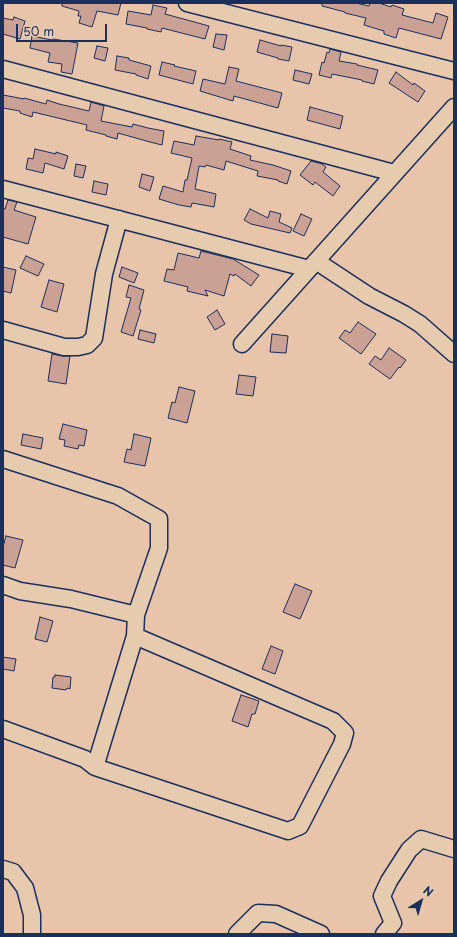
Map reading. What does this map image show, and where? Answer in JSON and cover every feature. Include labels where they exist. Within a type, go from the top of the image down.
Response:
[{"type":"street","points":[[187,3],[454,72]]},
{"type":"street","points":[[3,69],[394,173]]},
{"type":"street","points":[[242,344],[454,107]]},
{"type":"street","points":[[3,189],[119,220],[312,265],[420,324],[454,354]]},
{"type":"street","points":[[3,330],[64,346],[78,347],[87,345],[94,338],[104,274],[119,220]]},
{"type":"street","points":[[3,459],[118,496],[159,519],[159,548],[136,615],[135,636],[95,767]]},
{"type":"street","points":[[3,585],[20,591],[71,599],[136,615]]},
{"type":"street","points":[[3,729],[85,759],[95,767],[288,831],[300,826],[342,744],[345,733],[333,721],[135,636]]},
{"type":"street","points":[[384,934],[393,922],[382,896],[389,881],[409,850],[421,839],[454,849]]},
{"type":"street","points":[[3,869],[13,872],[25,888],[32,915],[32,934]]},
{"type":"street","points":[[237,934],[258,913],[276,914],[321,934]]},
{"type":"building","points":[[62,3],[121,3],[118,15],[97,11],[92,27],[79,23],[81,16],[78,16],[79,11],[62,6]]},
{"type":"building","points":[[322,3],[356,3],[369,6],[370,3],[379,3],[391,7],[392,5],[404,9],[402,15],[433,23],[436,13],[448,17],[441,39],[399,28],[396,38],[384,34],[384,31],[364,25],[366,18],[322,6]]},
{"type":"building","points":[[153,5],[167,8],[165,14],[209,26],[205,39],[162,28],[161,32],[126,24],[128,11],[151,15]]},
{"type":"building","points":[[14,17],[25,21],[20,39],[3,34],[3,18],[13,20]]},
{"type":"building","points":[[216,34],[227,35],[224,50],[213,47]]},
{"type":"building","points":[[32,36],[78,43],[72,74],[61,72],[62,64],[48,62],[50,53],[30,48]]},
{"type":"building","points":[[260,40],[281,46],[292,47],[289,61],[257,52]]},
{"type":"building","points":[[97,46],[108,48],[105,61],[94,58]]},
{"type":"building","points":[[330,49],[341,52],[339,61],[378,70],[374,84],[332,74],[331,78],[319,75],[322,62],[324,63],[327,52],[329,53]]},
{"type":"building","points":[[117,56],[129,58],[129,60],[151,66],[148,79],[136,74],[115,70]]},
{"type":"building","points":[[162,62],[196,71],[193,84],[159,75]]},
{"type":"building","points":[[229,67],[239,69],[236,81],[282,93],[278,108],[234,96],[233,101],[200,91],[203,79],[225,84]]},
{"type":"building","points":[[295,70],[312,74],[309,84],[293,80]]},
{"type":"building","points":[[396,72],[413,85],[414,83],[425,91],[418,102],[389,83]]},
{"type":"building","points":[[3,95],[24,98],[46,104],[47,100],[89,111],[91,102],[104,106],[101,121],[132,127],[133,124],[164,131],[162,145],[118,133],[117,139],[86,130],[87,125],[33,112],[32,117],[20,113],[20,111],[3,108]]},
{"type":"building","points":[[310,107],[343,116],[340,129],[307,120]]},
{"type":"building","points":[[196,136],[232,142],[230,149],[251,156],[250,160],[291,171],[287,184],[278,180],[257,176],[258,171],[226,161],[224,170],[206,165],[205,167],[199,166],[195,189],[216,194],[214,207],[192,203],[191,207],[159,199],[163,186],[183,192],[192,158],[171,153],[174,141],[194,145]]},
{"type":"building","points":[[35,149],[56,154],[56,152],[68,156],[64,169],[45,163],[43,173],[26,169],[28,158],[33,159]]},
{"type":"building","points":[[311,161],[322,164],[326,167],[323,172],[340,186],[333,196],[315,182],[313,185],[300,175]]},
{"type":"building","points":[[76,164],[86,166],[83,178],[74,176]]},
{"type":"building","points":[[142,174],[154,177],[150,191],[139,187]]},
{"type":"building","points":[[94,181],[108,184],[106,195],[92,192]]},
{"type":"building","points":[[8,200],[17,202],[14,210],[36,217],[28,244],[3,237],[3,209],[5,209]]},
{"type":"building","points":[[250,209],[268,218],[270,211],[281,214],[279,222],[292,228],[290,233],[251,224],[244,220]]},
{"type":"building","points":[[301,214],[312,219],[304,236],[293,231]]},
{"type":"building","points":[[201,251],[233,259],[259,275],[251,286],[235,274],[234,276],[230,274],[224,296],[205,290],[208,296],[187,291],[188,287],[164,281],[167,269],[174,270],[178,253],[199,258]]},
{"type":"building","points":[[26,256],[44,264],[38,276],[20,268]]},
{"type":"building","points":[[3,267],[16,270],[11,293],[3,291]]},
{"type":"building","points":[[122,267],[138,273],[134,283],[119,277]]},
{"type":"building","points":[[49,280],[64,284],[57,312],[41,307]]},
{"type":"building","points":[[129,285],[144,290],[139,309],[141,310],[133,336],[121,332],[131,298],[126,297]]},
{"type":"building","points":[[217,310],[225,324],[215,330],[207,317]]},
{"type":"building","points":[[358,322],[376,334],[361,354],[339,338],[345,330],[350,333]]},
{"type":"building","points":[[140,330],[156,334],[154,343],[138,339]]},
{"type":"building","points":[[272,334],[288,336],[286,353],[270,352]]},
{"type":"building","points":[[389,348],[406,360],[390,379],[369,364],[375,356],[381,360]]},
{"type":"building","points":[[52,354],[70,356],[66,384],[48,381]]},
{"type":"building","points":[[239,375],[256,377],[253,396],[236,394]]},
{"type":"building","points":[[179,387],[195,391],[187,423],[168,418],[172,402],[175,403]]},
{"type":"building","points":[[63,424],[87,430],[84,446],[79,445],[78,449],[64,446],[65,440],[59,439]]},
{"type":"building","points":[[23,434],[43,438],[41,449],[21,445]]},
{"type":"building","points":[[134,434],[151,438],[145,466],[124,462],[127,449],[131,450]]},
{"type":"building","points":[[6,536],[23,540],[15,568],[3,565],[3,547]]},
{"type":"building","points":[[295,584],[312,591],[300,619],[283,612]]},
{"type":"building","points":[[40,617],[53,621],[47,642],[35,639]]},
{"type":"building","points":[[271,646],[283,651],[275,674],[262,669]]},
{"type":"building","points":[[3,657],[16,659],[14,671],[3,669]]},
{"type":"building","points":[[55,675],[71,677],[70,689],[67,688],[66,690],[52,688],[53,677],[55,677]]},
{"type":"building","points":[[241,695],[259,701],[255,714],[252,714],[248,727],[232,721]]}]
